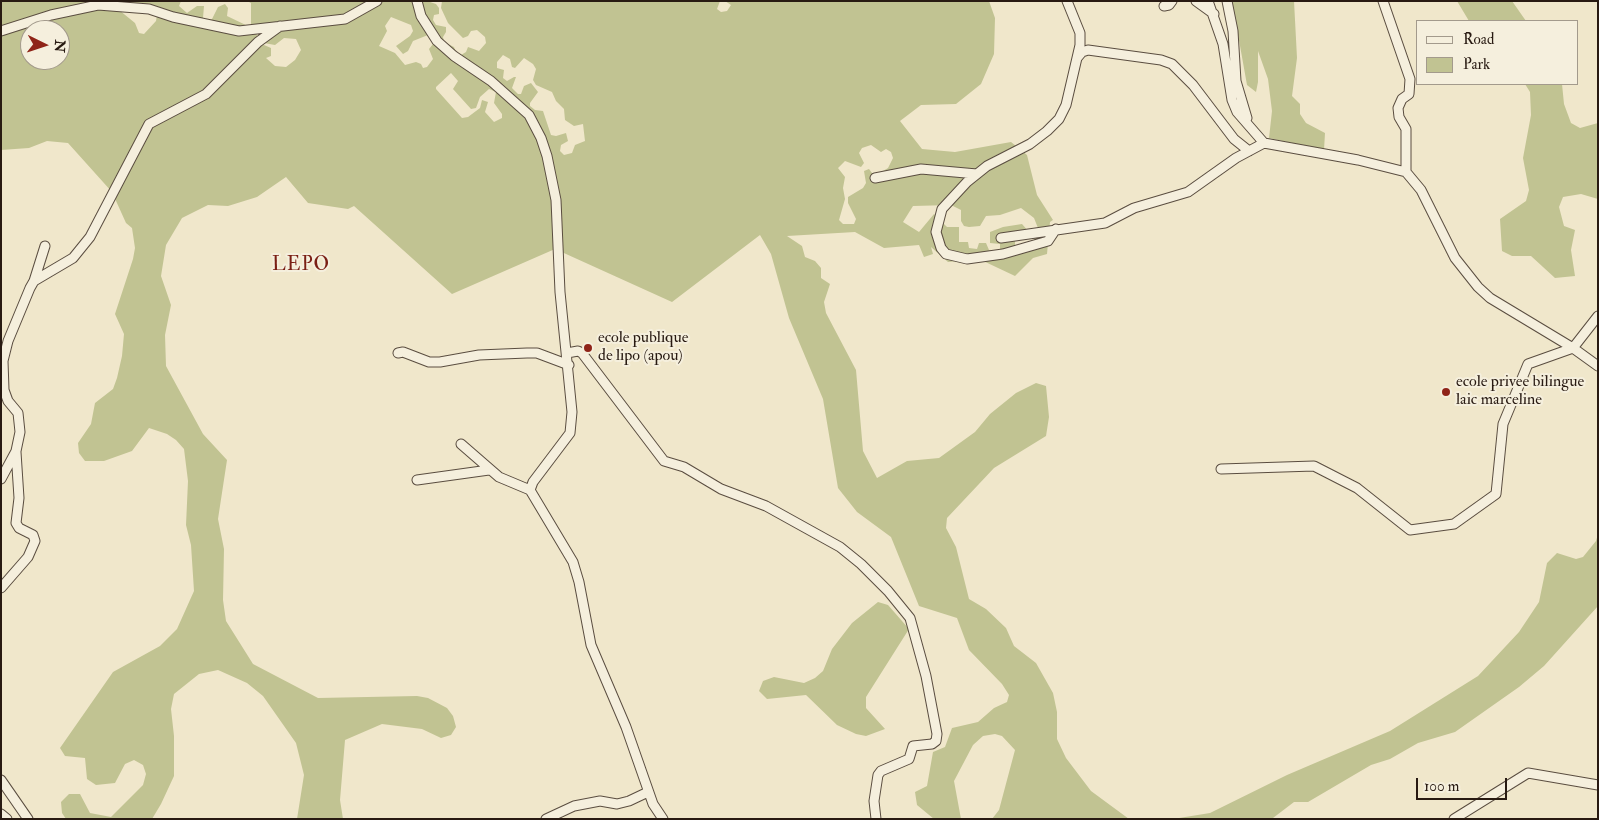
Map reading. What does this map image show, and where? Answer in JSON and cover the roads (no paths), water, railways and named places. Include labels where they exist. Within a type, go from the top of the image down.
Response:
[{"type":"street","points":[[1,31],[51,15],[98,4],[149,9],[228,30],[345,18],[377,1]]},
{"type":"street","points":[[417,1],[421,16],[437,41],[520,105],[528,115],[541,138],[556,200],[560,292],[569,365],[572,412],[570,433],[533,482],[530,490]]},
{"type":"street","points":[[1056,229],[1052,238],[1048,241],[1003,254],[967,259],[946,254],[937,239],[937,220],[942,209],[977,174],[988,166],[1030,144],[1059,119],[1066,104],[1077,58],[1080,33],[1067,1]]},
{"type":"street","points":[[1196,1],[1214,14]]},
{"type":"street","points":[[1208,1],[1223,44],[1232,100],[1237,112],[1264,144]]},
{"type":"street","points":[[1227,1],[1233,31],[1236,81],[1242,109],[1252,130]]},
{"type":"street","points":[[1383,1],[1410,79],[1409,94],[1402,99],[1398,108],[1406,128],[1408,144],[1406,172]]},
{"type":"street","points":[[34,281],[73,258],[90,238],[149,124],[206,94],[258,42],[280,26]]},
{"type":"street","points":[[1077,58],[1082,52],[1088,50],[1161,60],[1172,64],[1193,85],[1234,139],[1249,151]]},
{"type":"street","points":[[1001,238],[1105,223],[1134,208],[1188,192],[1249,151],[1264,144],[1358,160],[1406,172],[1421,190],[1455,258],[1478,286],[1490,298],[1573,348],[1598,366]]},
{"type":"street","points":[[874,178],[921,169],[977,174]]},
{"type":"street","points":[[1,588],[28,557],[35,541],[33,535],[19,528],[16,524],[20,498],[16,452],[20,432],[20,417],[4,390],[3,361],[20,309],[34,281],[46,246]]},
{"type":"street","points":[[1221,469],[1314,466],[1357,488],[1410,530],[1454,524],[1496,494],[1503,424],[1528,364],[1573,348],[1598,316]]},
{"type":"street","points":[[567,353],[578,351],[582,353],[611,388],[664,461],[684,467],[727,492],[766,506],[840,548],[861,564],[888,591],[910,618],[926,676],[937,734],[936,741],[932,744],[913,746],[909,759],[881,771],[878,775],[874,802],[876,819]]},
{"type":"street","points":[[398,353],[404,352],[429,362],[440,362],[479,355],[527,352],[537,353],[569,365]]},
{"type":"street","points":[[461,444],[488,470],[504,480],[530,490],[573,562],[579,582],[590,645],[626,728],[648,792],[663,819]]},
{"type":"street","points":[[1,479],[16,452]]},
{"type":"street","points":[[417,480],[488,470]]},
{"type":"street","points":[[1454,819],[1528,773],[1598,785]]},
{"type":"street","points":[[1,780],[28,819]]},
{"type":"street","points":[[546,819],[574,806],[600,801],[623,802],[648,792]]},
{"type":"street","points":[[1,814],[7,819]]},
{"type":"place","name":"ecole publique de lipo (apou)","points":[[588,348]]},
{"type":"place","name":"ecole privee bilingue laic marceline","points":[[1446,392]]},
{"type":"district","name":"LEPO","points":[[301,266]]}]
